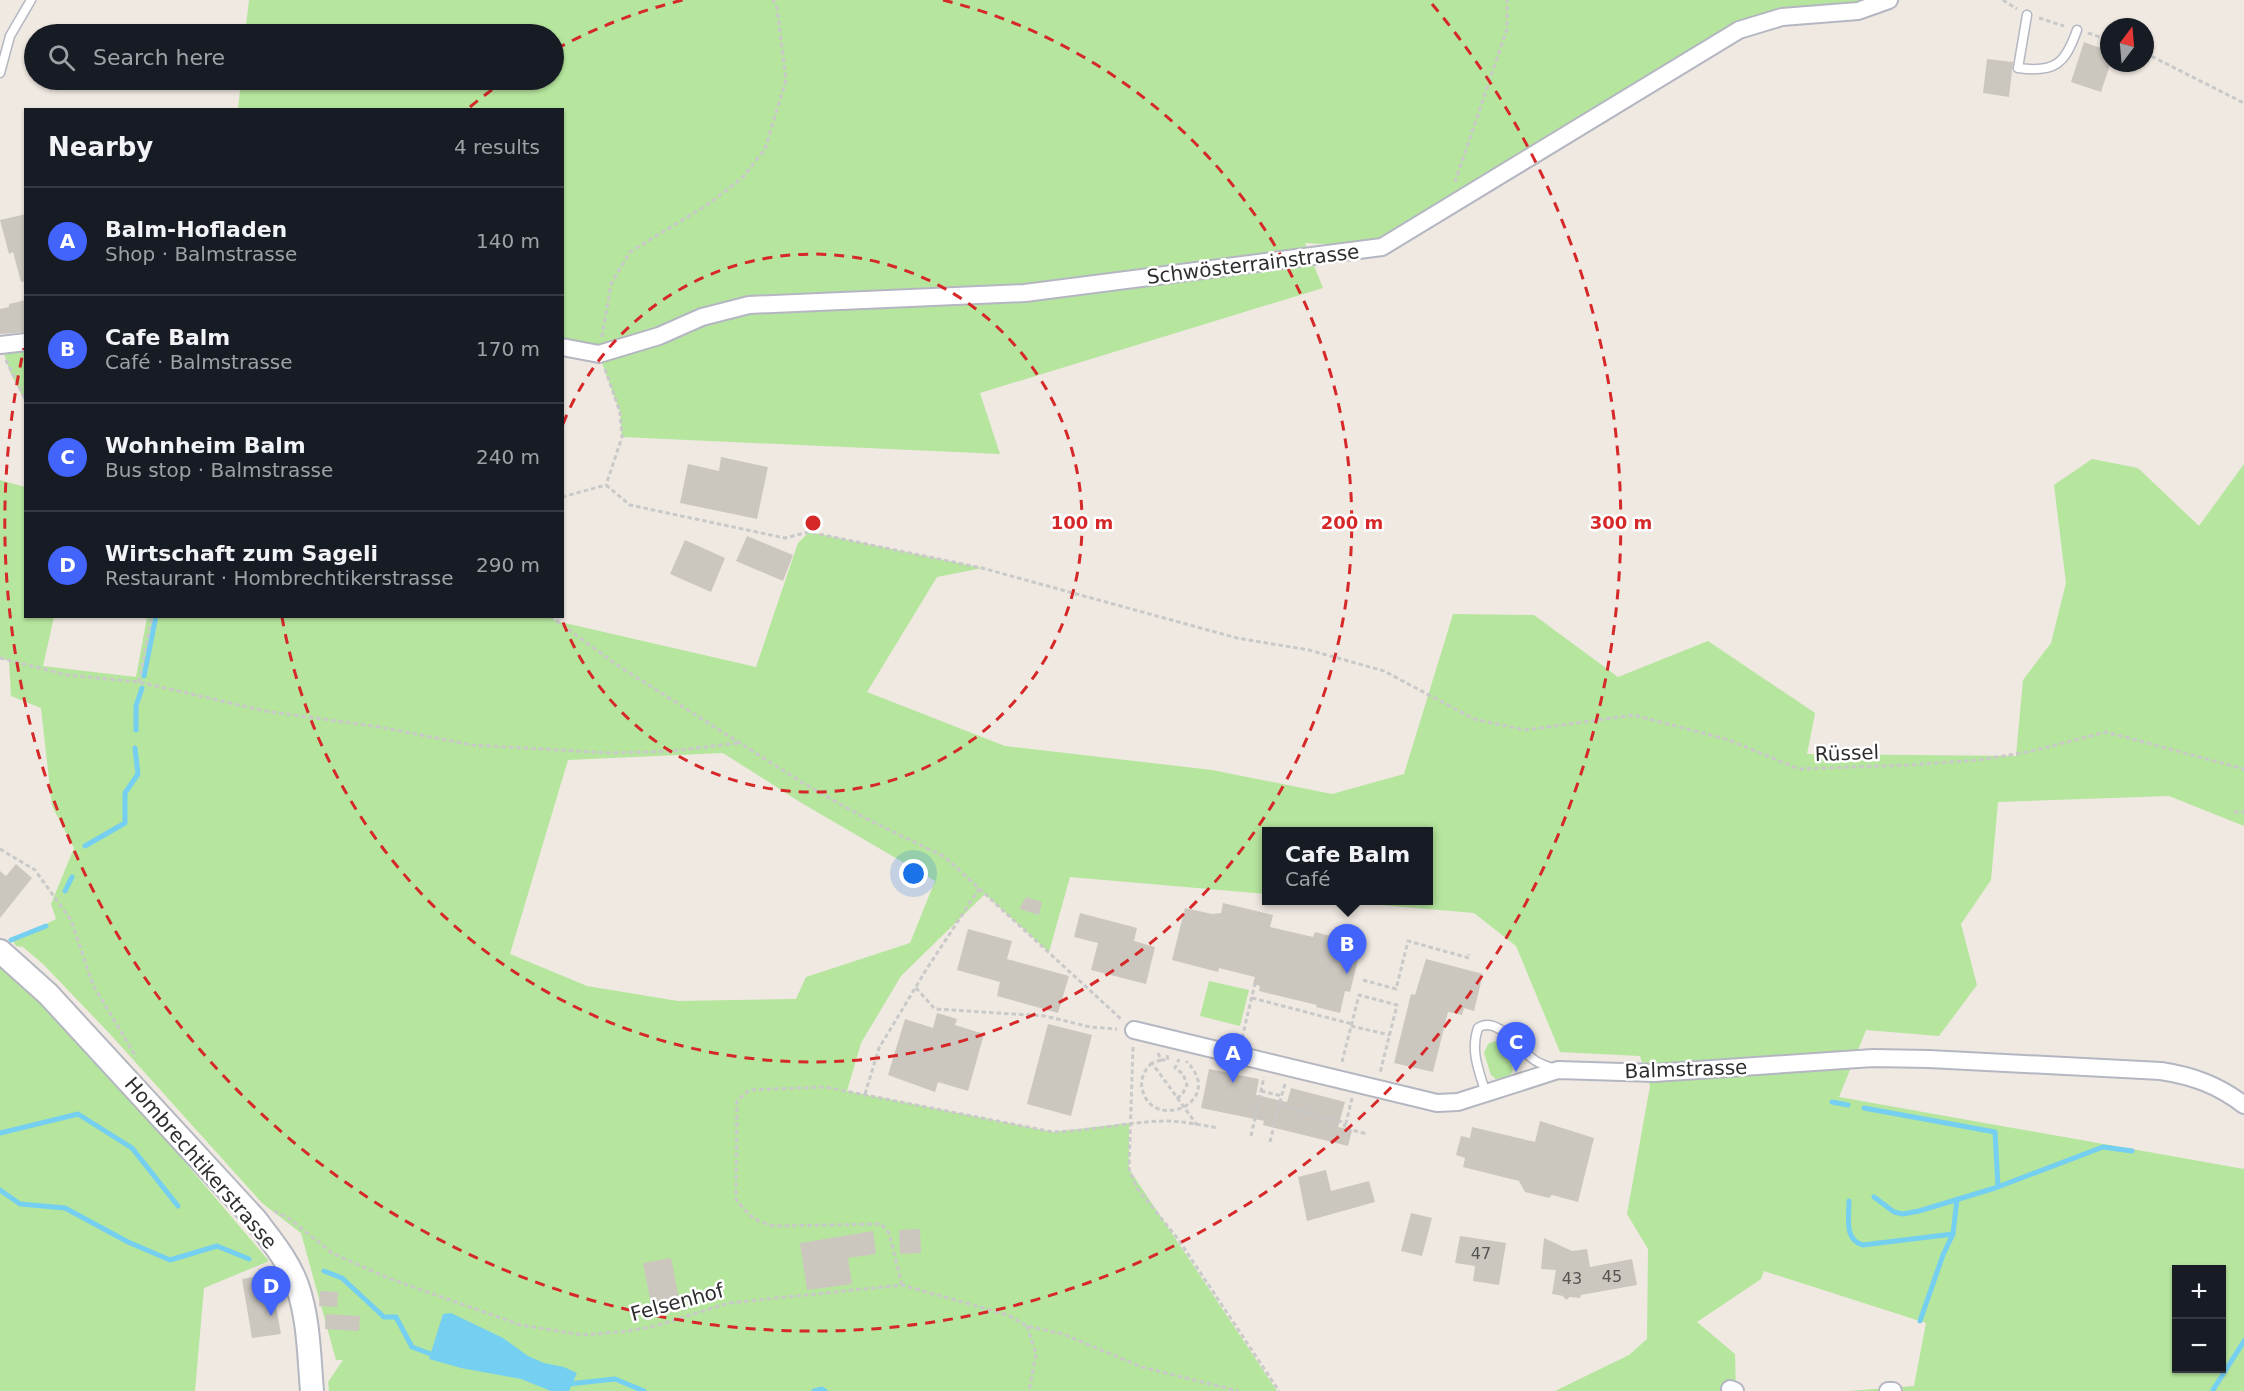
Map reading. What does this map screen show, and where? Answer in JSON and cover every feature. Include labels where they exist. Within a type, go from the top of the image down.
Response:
[{"type":"street","name":"Schwösterrainstrasse","points":[[564,347],[599,354],[659,336],[702,317],[749,305],[1025,294],[1382,247],[1739,30],[1782,17],[1858,11],[1889,0]]},
{"type":"street","points":[[1,345],[24,342]]},
{"type":"street","name":"Hombrechtikerstrasse","points":[[0,951],[48,994],[255,1219],[284,1258],[297,1285],[305,1314],[312,1391]]},
{"type":"street","name":"Balmstrasse","points":[[1134,1030],[1267,1064],[1450,1104],[1558,1070],[1654,1073],[1873,1058],[2115,1067],[2161,1071],[2215,1085],[2244,1105]]},
{"type":"lane","points":[[0,73],[10,36],[31,0]]},
{"type":"lane","points":[[2027,15],[2018,68],[2038,71],[2054,66],[2069,52],[2077,30]]},
{"type":"lane","points":[[1486,1094],[1473,1043],[1478,1028],[1484,1024],[1498,1028],[1533,1059],[1558,1070]]},
{"type":"path","points":[[564,496],[606,485],[622,437],[620,412],[599,354],[611,284],[630,252],[710,203],[742,177],[765,148],[786,80],[777,8],[773,0]]},
{"type":"path","points":[[1446,208],[1507,29],[1507,0]]},
{"type":"path","points":[[2003,0],[2027,15],[2100,37]]},
{"type":"path","points":[[2154,58],[2244,103]]},
{"type":"path","points":[[1,345],[11,374],[24,397]]},
{"type":"path","name":"Rüssel","points":[[606,485],[630,505],[785,538],[809,532],[982,568],[1237,638],[1309,650],[1384,671],[1474,719],[1525,730],[1634,715],[1729,740],[1799,769],[1979,760],[2028,752],[2106,732],[2244,769]]},
{"type":"path","points":[[139,682],[152,618]]},
{"type":"path","points":[[553,618],[616,665],[738,743],[865,818],[945,857],[1134,1030]]},
{"type":"path","points":[[0,658],[67,675],[139,682],[266,711],[380,727],[472,745],[612,753],[672,751],[738,743]]},
{"type":"path","points":[[2234,812],[2244,812]]},
{"type":"path","points":[[0,849],[35,870],[71,920],[93,985],[127,1043]]},
{"type":"path","points":[[865,1094],[879,1048],[979,889]]},
{"type":"path","points":[[1363,980],[1396,989],[1408,941],[1469,958],[1470,954]]},
{"type":"path","points":[[1238,1056],[1255,984]]},
{"type":"path","points":[[916,987],[935,1009],[1045,1016],[1090,1027],[1134,1030]]},
{"type":"path","points":[[1338,1080],[1359,995],[1397,1005],[1378,1080]]},
{"type":"path","points":[[1252,998],[1390,1035]]},
{"type":"path","points":[[1134,1030],[1129,1169],[1137,1188],[1178,1239],[1279,1391]]},
{"type":"path","points":[[1152,1035],[1161,1060],[1146,1068],[1141,1086],[1148,1101],[1159,1109],[1169,1112],[1184,1107],[1193,1100],[1199,1085],[1194,1069],[1180,1057],[1175,1068]]},
{"type":"path","points":[[1168,1060],[1173,1062],[1175,1068],[1183,1074],[1187,1085],[1182,1095],[1177,1098]]},
{"type":"path","points":[[1152,1063],[1197,1125]]},
{"type":"path","points":[[1251,1136],[1267,1064]]},
{"type":"path","points":[[1270,1142],[1284,1084],[1295,1087],[1299,1083],[1302,1072]]},
{"type":"path","points":[[1355,1084],[1344,1128],[1367,1134]]},
{"type":"path","points":[[902,1285],[889,1233],[881,1224],[774,1226],[758,1222],[745,1211],[736,1198],[737,1101],[749,1090],[825,1087],[1053,1132],[1167,1121],[1220,1128]]},
{"type":"path","points":[[1261,1091],[1282,1096]]},
{"type":"path","points":[[1279,1105],[1346,1123]]},
{"type":"path","name":"Felsenhof","points":[[255,1219],[270,1209],[290,1219],[332,1253],[388,1278],[521,1324],[583,1335],[655,1326],[729,1303],[902,1285],[1008,1315],[1027,1326],[1063,1334],[1142,1367],[1238,1391]]},
{"type":"path","points":[[1027,1326],[1036,1354],[1029,1391]]},
{"type":"green space","points":[[249,0],[1889,0],[1739,30],[1382,247],[1305,243],[1323,288],[980,393],[1000,454],[622,437],[620,412],[599,355],[564,347],[564,108],[238,108],[240,90],[564,90],[564,24],[246,24]]},
{"type":"green space","points":[[24,342],[24,399],[11,374],[1,345]]},
{"type":"green space","points":[[2092,459],[2138,468],[2199,526],[2244,464],[2244,826],[2169,796],[1998,802],[1991,880],[1961,924],[1977,985],[1939,1036],[1866,1030],[1839,1097],[2244,1169],[2244,1391],[1849,1391],[1914,1386],[1926,1323],[1764,1271],[1761,1279],[1697,1322],[1735,1354],[1736,1391],[1555,1391],[1629,1355],[1647,1339],[1648,1249],[1627,1214],[1650,1086],[1640,1056],[1560,1052],[1516,946],[1474,913],[1381,905],[1433,905],[1433,827],[1262,827],[1262,894],[1070,877],[1049,952],[985,894],[901,976],[861,1043],[847,1091],[1053,1132],[1129,1123],[1129,1169],[1277,1391],[329,1391],[328,1382],[343,1360],[336,1360],[301,1233],[262,1203],[110,1034],[43,964],[23,947],[16,946],[13,941],[56,919],[51,904],[74,848],[52,806],[41,708],[11,696],[9,661],[0,658],[0,480],[24,487],[24,618],[54,618],[43,666],[136,677],[147,618],[551,618],[556,621],[756,667],[798,543],[809,532],[982,568],[937,577],[867,692],[1005,746],[1212,770],[1332,794],[1404,774],[1453,614],[1534,615],[1618,677],[1708,641],[1815,713],[1807,754],[2016,756],[2023,680],[2051,643],[2066,583],[2054,485]],"holes":[[[723,753],[800,802],[935,881],[910,943],[806,977],[796,999],[678,1001],[587,986],[510,954],[568,760]]]},
{"type":"green space","points":[[0,960],[168,1142],[269,1261],[204,1288],[195,1391],[0,1391]]},
{"type":"green space","points":[[1209,981],[1249,990],[1240,1026],[1200,1016]]},
{"type":"green space","points":[[1495,1041],[1505,1047],[1513,1070],[1510,1076],[1496,1079],[1491,1075],[1484,1053],[1488,1044]]},
{"type":"water","points":[[451,1313],[503,1338],[528,1356],[577,1373],[569,1391],[551,1391],[521,1379],[461,1368],[429,1359],[443,1314]]},
{"type":"building","points":[[2084,42],[2100,48],[2100,72],[2108,72],[2101,92],[2071,82]]},
{"type":"building","points":[[1987,59],[2013,62],[2009,97],[1983,93]]},
{"type":"building","points":[[24,214],[24,281],[21,282],[13,252],[9,254],[0,220]]},
{"type":"building","points":[[24,300],[24,332],[0,334],[0,309],[9,307],[9,304]]},
{"type":"building","points":[[721,457],[768,467],[757,519],[680,503],[688,464],[719,471]]},
{"type":"building","points":[[747,536],[793,555],[783,581],[736,561]]},
{"type":"building","points":[[685,540],[725,558],[711,592],[670,574]]},
{"type":"building","points":[[16,864],[32,878],[0,918],[0,871],[6,876]]},
{"type":"building","points":[[1026,897],[1042,902],[1039,915],[1019,909]]},
{"type":"building","points":[[1223,903],[1273,915],[1270,927],[1313,937],[1315,932],[1362,944],[1350,992],[1345,991],[1340,1013],[1259,991],[1260,986],[1253,984],[1255,977],[1219,968],[1218,972],[1172,960],[1185,908],[1212,914],[1221,913]]},
{"type":"building","points":[[1080,913],[1137,928],[1134,941],[1155,947],[1146,984],[1091,970],[1098,943],[1074,937]]},
{"type":"building","points":[[968,929],[1012,941],[1007,959],[1069,976],[1058,1013],[997,996],[1000,982],[957,970]]},
{"type":"building","points":[[1426,959],[1483,974],[1474,1011],[1464,1008],[1462,1015],[1448,1012],[1433,1072],[1394,1063],[1411,994],[1415,995]]},
{"type":"building","points":[[937,1013],[957,1019],[955,1025],[984,1034],[968,1091],[938,1082],[935,1092],[888,1075],[905,1019],[933,1028]]},
{"type":"building","points":[[1048,1024],[1092,1035],[1071,1116],[1027,1104]]},
{"type":"building","points":[[1209,1069],[1259,1079],[1256,1095],[1287,1102],[1291,1088],[1345,1102],[1338,1127],[1352,1130],[1348,1146],[1263,1125],[1264,1121],[1201,1108]]},
{"type":"building","points":[[1540,1121],[1594,1138],[1578,1202],[1552,1195],[1549,1198],[1525,1192],[1519,1181],[1463,1167],[1465,1158],[1456,1155],[1461,1136],[1470,1138],[1472,1127],[1535,1142]]},
{"type":"building","points":[[1326,1170],[1331,1191],[1369,1181],[1375,1202],[1307,1221],[1298,1177]]},
{"type":"building","points":[[1411,1213],[1432,1218],[1422,1256],[1401,1251]]},
{"type":"building","points":[[920,1229],[921,1253],[900,1254],[899,1230]]},
{"type":"building","points":[[873,1231],[876,1254],[848,1258],[852,1284],[807,1290],[800,1243]]},
{"type":"building","points":[[1460,1236],[1506,1243],[1499,1285],[1473,1281],[1475,1266],[1455,1263]]},
{"type":"building","points":[[1544,1238],[1572,1251],[1587,1249],[1590,1267],[1632,1259],[1637,1285],[1581,1295],[1580,1298],[1570,1297],[1566,1300],[1563,1296],[1552,1294],[1556,1270],[1541,1269]]},
{"type":"building","points":[[671,1258],[680,1303],[652,1309],[643,1263]]},
{"type":"building","points":[[270,1274],[281,1334],[252,1338],[242,1279]]},
{"type":"building","points":[[320,1291],[338,1292],[337,1307],[319,1306]]},
{"type":"building","points":[[326,1314],[360,1316],[359,1331],[325,1329]]},
{"type":"waterway","points":[[144,676],[156,618]]},
{"type":"waterway","points":[[136,730],[136,706],[142,688]]},
{"type":"waterway","points":[[85,846],[125,823],[125,793],[138,774],[135,748]]},
{"type":"waterway","points":[[65,891],[72,877]]},
{"type":"waterway","points":[[11,940],[46,926]]},
{"type":"waterway","points":[[1832,1102],[1848,1105]]},
{"type":"waterway","points":[[1864,1108],[1995,1132],[1998,1187]]},
{"type":"waterway","points":[[0,1133],[78,1114],[132,1148],[178,1206]]},
{"type":"waterway","points":[[1874,1197],[1894,1212],[1903,1214],[1995,1188],[2103,1147],[2132,1151]]},
{"type":"waterway","points":[[0,1190],[20,1204],[65,1208],[128,1242],[170,1260],[217,1246],[249,1259]]},
{"type":"waterway","points":[[1849,1201],[1850,1233],[1857,1242],[1863,1245],[1953,1234],[1957,1199]]},
{"type":"waterway","points":[[1920,1321],[1943,1255],[1953,1234]]},
{"type":"waterway","points":[[324,1271],[342,1278],[384,1317],[396,1317],[412,1347],[436,1356]]},
{"type":"waterway","points":[[2213,1390],[2244,1341]]},
{"type":"waterway","points":[[568,1384],[615,1379],[644,1391]]},
{"type":"waterway","points":[[814,1391],[822,1389],[825,1391]]},
{"type":"place","name":"Cafe Balm","points":[[1347,974]]},
{"type":"place","name":"Wohnheim Balm","points":[[1516,1072]]},
{"type":"place","name":"Balm-Hofladen","points":[[1233,1083]]},
{"type":"place","name":"Wirtschaft zum Sageli","points":[[271,1316]]}]
